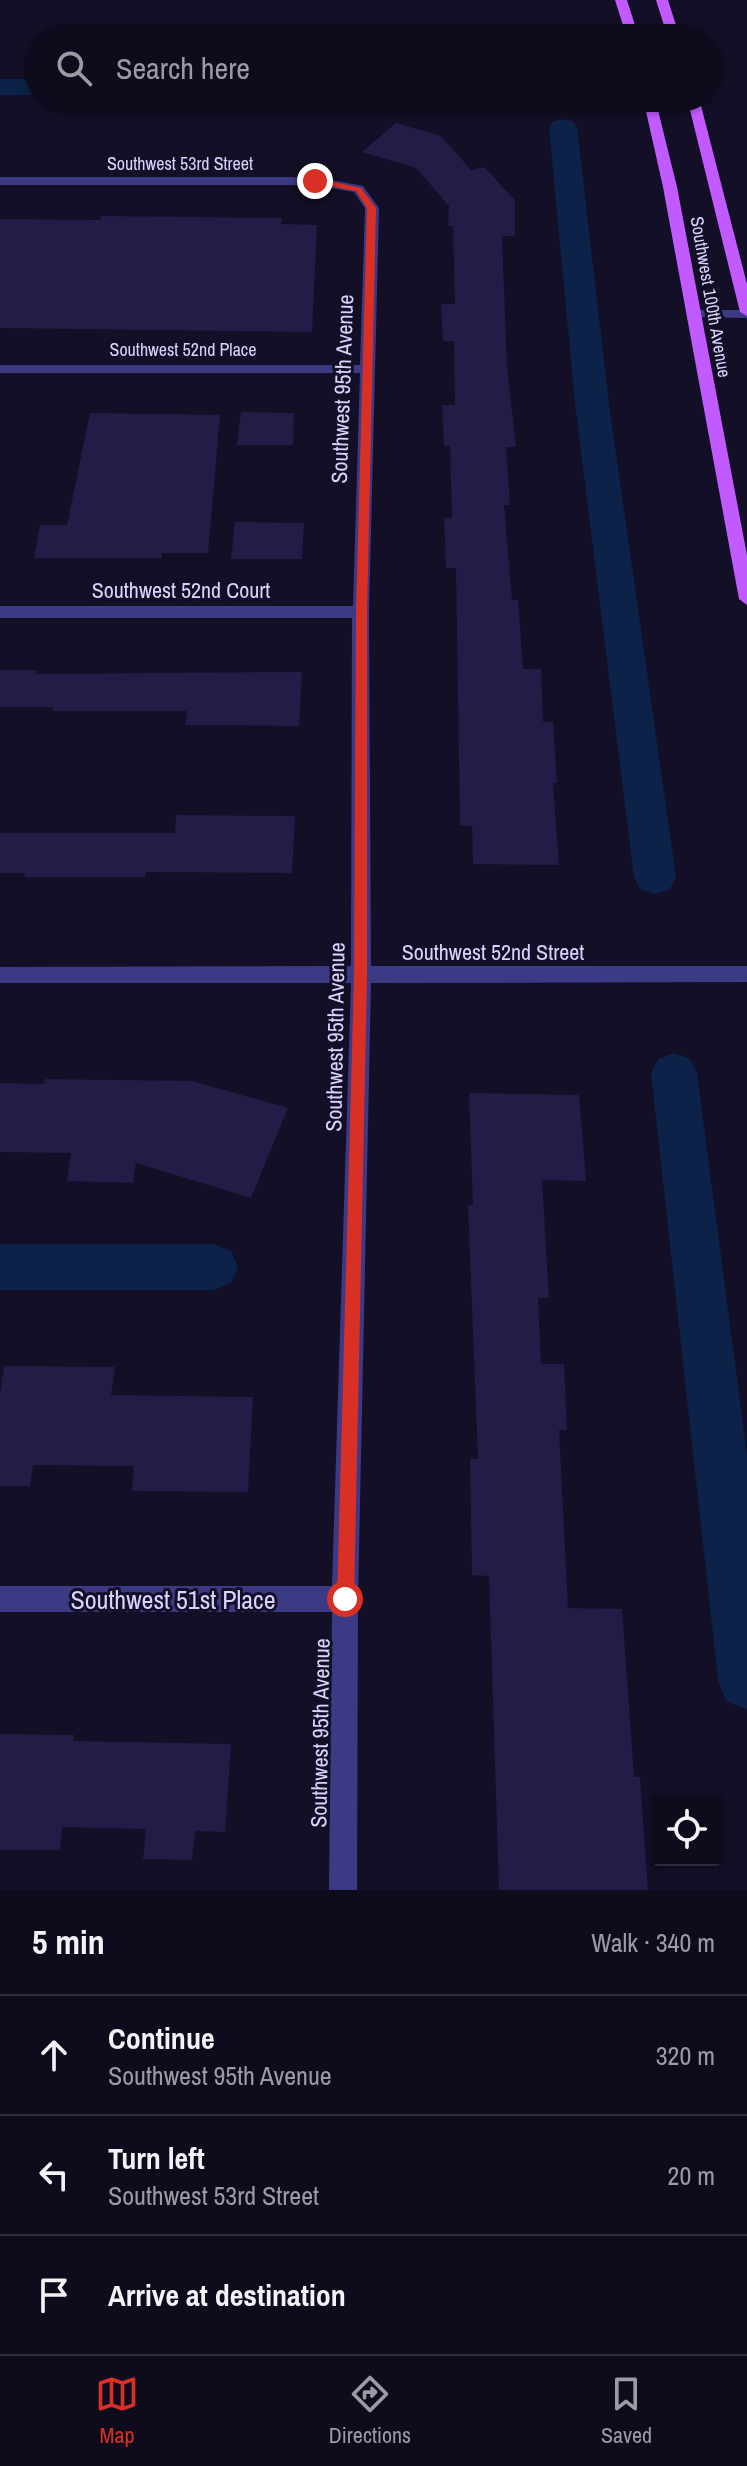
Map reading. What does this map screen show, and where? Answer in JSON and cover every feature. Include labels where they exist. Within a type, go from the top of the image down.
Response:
[{"type":"main road","points":[[621,0],[629,24]]},
{"type":"main road","points":[[662,0],[670,24]]},
{"type":"main road","name":"Southwest 100th Avenue","points":[[652,112],[670,187],[747,599]]},
{"type":"main road","name":"Southwest 100th Avenue","points":[[697,112],[747,313]]},
{"type":"street","name":"Southwest 53rd Street","points":[[0,181],[315,181],[358,189]]},
{"type":"street","name":"Southwest 95th Avenue","points":[[343,1890],[345,1599],[361,977],[361,612],[372,208],[358,189]]},
{"type":"street","points":[[693,314],[747,313]]},
{"type":"street","name":"Southwest 52nd Place","points":[[0,369],[366,369]]},
{"type":"street","name":"Southwest 52nd Court","points":[[0,612],[361,612]]},
{"type":"street","name":"Southwest 52nd Street","points":[[0,975],[361,977],[747,974]]},
{"type":"street","name":"Southwest 51st Place","points":[[0,1599],[345,1599]]},
{"type":"building","points":[[396,123],[441,136],[471,170],[484,167],[515,200],[515,236],[502,236],[507,367],[516,447],[506,447],[510,505],[504,505],[512,600],[518,600],[523,669],[541,669],[543,722],[553,722],[557,783],[553,783],[559,865],[473,864],[472,826],[460,825],[456,568],[446,568],[444,518],[452,518],[450,446],[444,446],[442,405],[455,405],[454,341],[443,341],[441,304],[455,304],[453,226],[448,226],[449,206],[416,168],[362,152]]},
{"type":"building","points":[[101,216],[282,218],[281,224],[317,225],[312,332],[0,328],[0,219],[100,220]]},
{"type":"building","points":[[241,412],[294,413],[293,445],[237,445]]},
{"type":"building","points":[[90,413],[220,415],[208,553],[162,553],[162,558],[34,558],[40,525],[67,525]]},
{"type":"building","points":[[235,522],[304,523],[302,559],[231,559]]},
{"type":"building","points":[[0,670],[37,670],[36,674],[302,672],[299,726],[185,725],[187,711],[52,711],[53,707],[0,707]]},
{"type":"building","points":[[176,815],[295,816],[292,873],[146,872],[145,877],[24,877],[25,873],[0,873],[0,833],[175,833]]},
{"type":"building","points":[[45,1079],[192,1081],[288,1108],[251,1198],[136,1163],[133,1183],[67,1181],[71,1153],[0,1152],[0,1083],[44,1084]]},
{"type":"building","points":[[469,1093],[579,1095],[586,1181],[542,1180],[549,1298],[538,1298],[541,1364],[564,1364],[567,1430],[559,1430],[568,1608],[622,1609],[634,1777],[640,1777],[648,1890],[499,1890],[489,1576],[472,1575],[470,1459],[478,1459],[468,1205],[473,1205]]},
{"type":"building","points":[[4,1366],[115,1367],[111,1395],[253,1397],[248,1492],[132,1491],[134,1466],[33,1465],[30,1486],[0,1486],[0,1394]]},
{"type":"building","points":[[0,1734],[74,1735],[73,1741],[231,1744],[225,1832],[195,1831],[192,1860],[143,1859],[146,1829],[62,1827],[60,1850],[0,1850]]},
{"type":"waterway","points":[[0,87],[24,87]]},
{"type":"waterway","points":[[563,127],[592,404],[655,877]]},
{"type":"waterway","points":[[674,1073],[747,1680]]},
{"type":"waterway","points":[[0,1267],[213,1267]]},
{"type":"route","points":[[315,181],[358,189],[372,208],[361,612],[361,977],[345,1599]]}]
